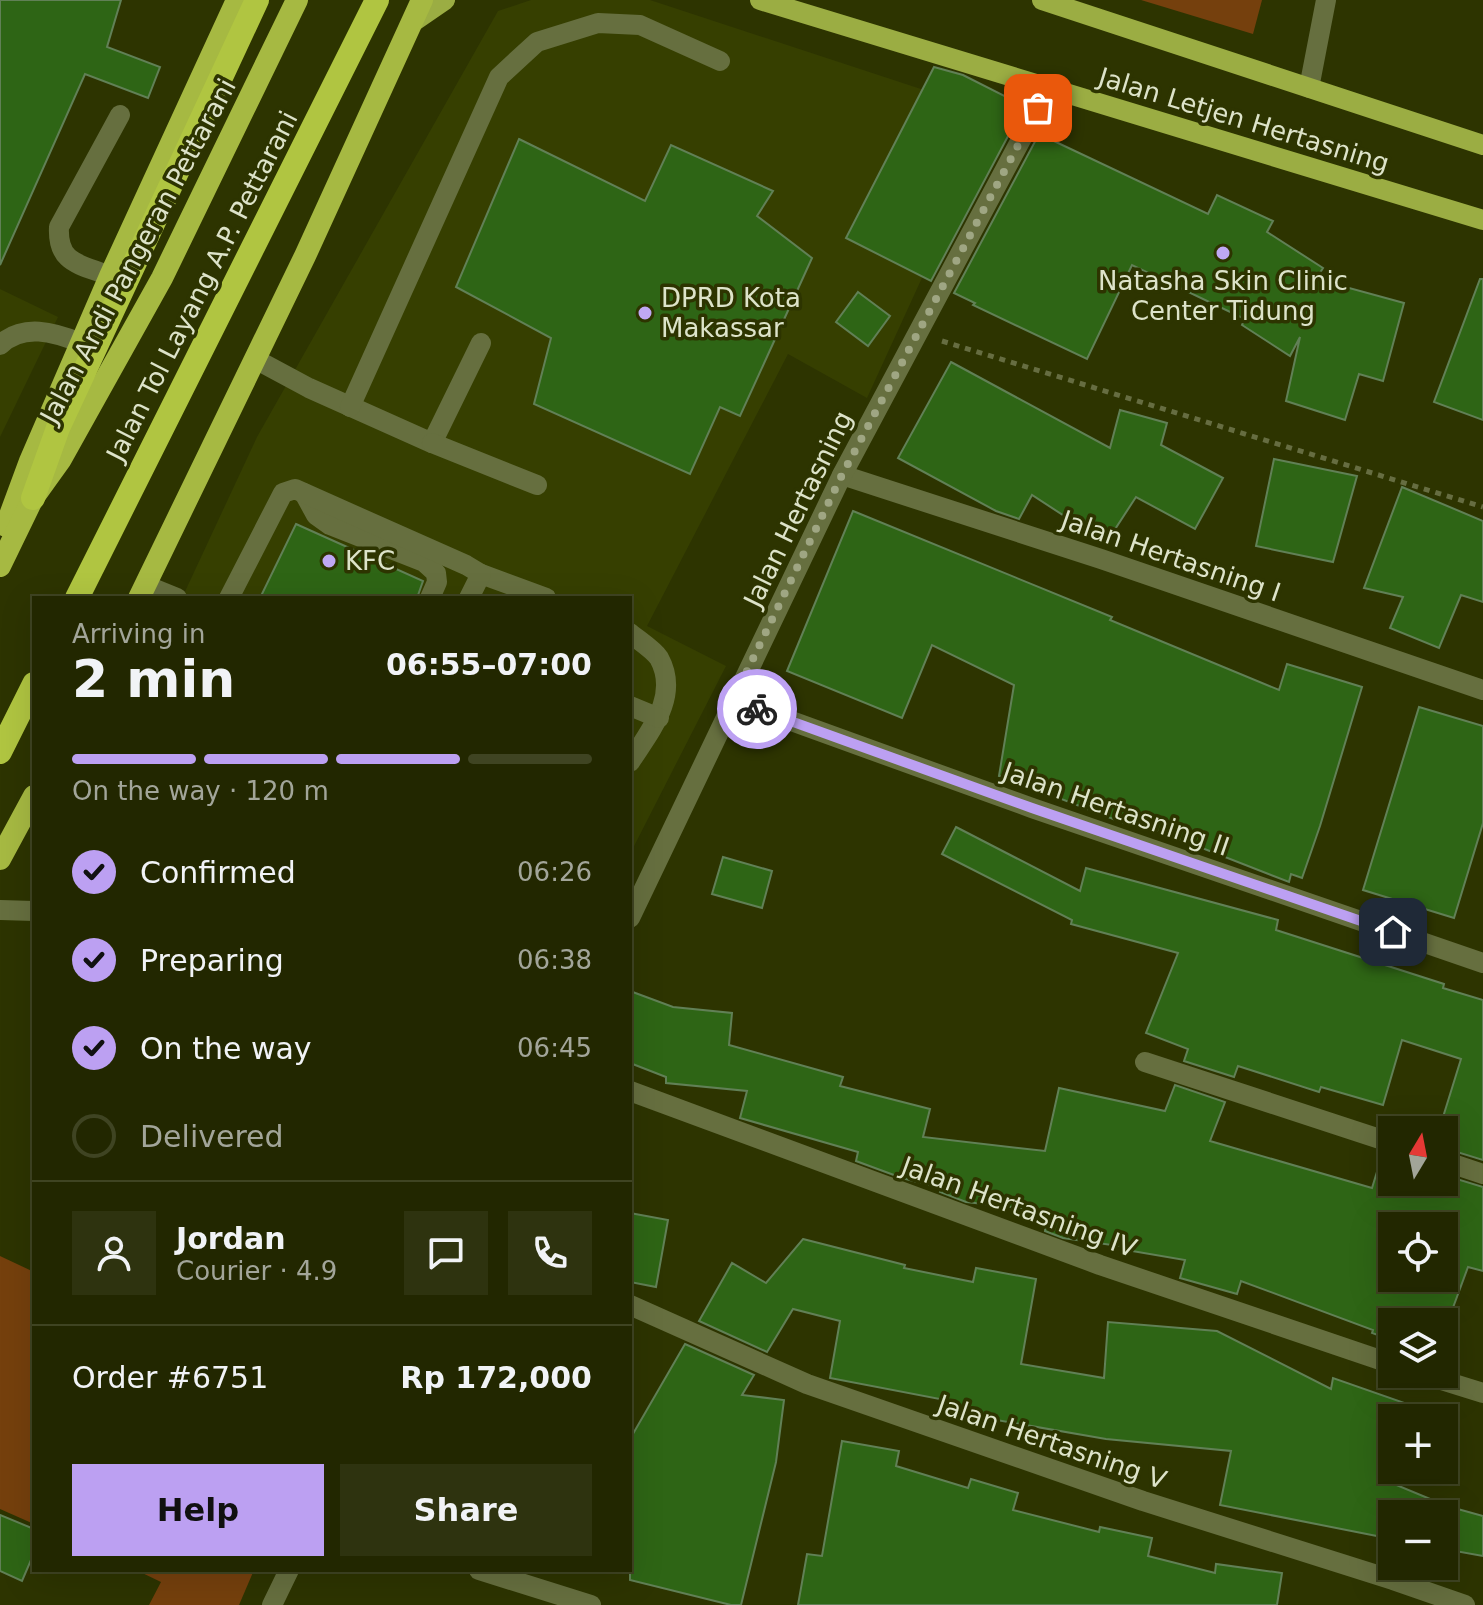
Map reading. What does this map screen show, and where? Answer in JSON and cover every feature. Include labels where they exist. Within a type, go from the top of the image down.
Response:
[{"type":"highway","name":"Jalan Andi Pangeran Pettarani","points":[[0,543],[6,508],[237,0]]},
{"type":"highway","points":[[33,498],[58,428],[257,0]]},
{"type":"highway","name":"Jalan Andi Pangeran Pettarani","points":[[0,566],[33,498],[61,459],[162,278],[297,0]]},
{"type":"highway","name":"Jalan Tol Layang A.P. Pettarani","points":[[78,596],[377,0]]},
{"type":"highway","points":[[142,591],[255,359],[422,0]]},
{"type":"highway","points":[[0,752],[32,688]]},
{"type":"highway","points":[[0,859],[32,800]]},
{"type":"main road","points":[[413,22],[445,0]]},
{"type":"main road","name":"Jalan Letjen Hertasning","points":[[760,0],[1483,220]]},
{"type":"main road","name":"Jalan Letjen Hertasning","points":[[1042,0],[1483,145]]},
{"type":"street","points":[[1309,88],[1326,0]]},
{"type":"street","points":[[350,407],[499,77],[537,42],[598,23],[640,25],[720,61]]},
{"type":"street","name":"Jalan Hertasning","points":[[632,914],[842,475],[1048,89]]},
{"type":"street","points":[[110,276],[67,259],[58,245],[59,227],[120,115]]},
{"type":"street","points":[[0,345],[9,336],[38,330],[81,343]]},
{"type":"street","points":[[432,443],[481,343]]},
{"type":"street","points":[[255,359],[350,407],[537,485]]},
{"type":"street","name":"Jalan Hertasning I","points":[[842,475],[1101,559],[1483,690]]},
{"type":"street","points":[[230,596],[283,493],[295,489],[481,574],[541,596]]},
{"type":"street","points":[[304,493],[316,515],[330,525],[424,562],[436,573],[437,582],[431,596]]},
{"type":"street","points":[[470,596],[481,574]]},
{"type":"street","points":[[142,591],[167,596]]},
{"type":"street","points":[[632,635],[658,657],[667,688],[659,718],[632,759]]},
{"type":"street","name":"Jalan Hertasning II","points":[[733,700],[1032,808],[1483,963]]},
{"type":"street","points":[[632,707],[659,718]]},
{"type":"street","points":[[0,910],[32,911]]},
{"type":"street","points":[[1145,1062],[1378,1138]]},
{"type":"street","name":"Jalan Hertasning IV","points":[[632,1092],[1100,1265],[1378,1359]]},
{"type":"street","points":[[1458,1166],[1483,1174]]},
{"type":"street","name":"Jalan Hertasning V","points":[[632,1306],[807,1384],[1143,1501],[1465,1605]]},
{"type":"street","points":[[1458,1385],[1483,1393]]},
{"type":"street","points":[[272,1605],[288,1572]]},
{"type":"street","points":[[485,1572],[591,1605]]},
{"type":"path","points":[[918,334],[1483,507]]},
{"type":"shaded area","points":[[531,0],[650,0],[997,114],[867,398],[788,354],[647,626],[726,666],[632,850],[632,596],[183,596],[257,437],[498,11]]},
{"type":"shaded area","points":[[1141,0],[1262,0],[1253,34]]},
{"type":"shaded area","points":[[0,289],[58,317],[0,437]]},
{"type":"shaded area","points":[[0,1256],[32,1271],[32,1523],[0,1509]]},
{"type":"shaded area","points":[[140,1572],[253,1572],[239,1605],[149,1605],[161,1582]]},
{"type":"building","points":[[0,0],[121,0],[107,47],[160,67],[148,98],[85,74],[0,265]]},
{"type":"building","points":[[934,67],[963,75],[1024,106],[931,281],[846,238]]},
{"type":"building","points":[[1039,134],[1208,214],[1217,195],[1273,221],[1267,232],[1323,268],[1316,279],[1404,303],[1383,381],[1359,374],[1345,420],[1286,401],[1300,337],[1290,356],[1242,325],[1245,319],[1132,265],[1087,359],[954,293]]},
{"type":"building","name":"DPRD Kota Makassar","points":[[519,139],[645,201],[671,145],[773,191],[757,216],[812,258],[740,416],[720,407],[690,474],[534,404],[551,338],[456,287]]},
{"type":"building","points":[[1480,279],[1483,279],[1483,420],[1434,402]]},
{"type":"building","points":[[858,292],[890,316],[868,346],[836,322]]},
{"type":"building","points":[[951,362],[1110,448],[1120,410],[1167,423],[1161,445],[1223,478],[1195,529],[1136,497],[1106,543],[1032,495],[1019,519],[996,511],[898,458]]},
{"type":"building","points":[[1274,459],[1357,476],[1333,562],[1256,546]]},
{"type":"building","points":[[1402,487],[1483,521],[1483,602],[1461,595],[1439,648],[1390,628],[1403,597],[1364,588]]},
{"type":"building","points":[[853,511],[1112,617],[1110,620],[1279,690],[1287,664],[1362,687],[1302,878],[1291,874],[1289,882],[1128,819],[1126,824],[1056,797],[1060,786],[999,776],[1014,685],[932,645],[902,718],[787,671]]},
{"type":"building","name":"KFC","points":[[296,524],[423,581],[418,596],[261,596]]},
{"type":"building","points":[[1419,707],[1483,726],[1483,823],[1454,918],[1363,890]]},
{"type":"building","points":[[956,827],[1080,891],[1086,868],[1278,920],[1276,930],[1444,984],[1443,988],[1483,1000],[1483,1160],[1458,1152],[1458,1116],[1443,1116],[1461,1059],[1402,1040],[1383,1105],[1321,1087],[1319,1092],[1238,1066],[1234,1077],[1184,1061],[1188,1049],[1146,1033],[1178,953],[1071,924],[1072,920],[942,854]]},
{"type":"building","points":[[723,857],[772,871],[762,908],[712,894]]},
{"type":"building","points":[[632,992],[673,1007],[732,1013],[729,1045],[843,1077],[840,1086],[930,1109],[923,1137],[1045,1151],[1059,1088],[1165,1111],[1175,1085],[1225,1102],[1210,1141],[1372,1188],[1378,1169],[1378,1196],[1458,1196],[1458,1179],[1483,1187],[1483,1271],[1468,1267],[1453,1308],[1378,1308],[1378,1335],[1372,1333],[1373,1330],[1241,1281],[1237,1294],[1180,1278],[1185,1260],[1132,1251],[1133,1248],[1063,1238],[1045,1231],[1048,1211],[966,1202],[940,1192],[941,1188],[856,1161],[858,1152],[740,1118],[747,1091],[666,1083],[666,1077],[632,1064]]},
{"type":"building","points":[[632,1213],[668,1220],[656,1287],[632,1282]]},
{"type":"building","points":[[803,1239],[905,1265],[904,1268],[973,1282],[976,1268],[1036,1279],[1021,1364],[1104,1378],[1108,1322],[1217,1331],[1331,1389],[1333,1378],[1407,1404],[1378,1404],[1378,1484],[1394,1484],[1432,1500],[1378,1500],[1378,1536],[1220,1505],[1231,1451],[1106,1439],[939,1410],[940,1399],[830,1378],[840,1321],[793,1309],[767,1352],[699,1321],[732,1263],[766,1283]]},
{"type":"building","points":[[685,1344],[754,1375],[742,1395],[784,1400],[776,1462],[741,1605],[630,1580],[632,1436]]},
{"type":"building","points":[[842,1441],[899,1451],[896,1466],[968,1488],[971,1479],[1018,1493],[1013,1510],[1099,1532],[1100,1527],[1152,1538],[1148,1556],[1215,1573],[1216,1564],[1282,1573],[1277,1605],[798,1605],[807,1554],[822,1556]]},
{"type":"building","points":[[1458,1509],[1483,1516],[1483,1556],[1458,1552]]},
{"type":"building","points":[[0,1515],[32,1528],[32,1558],[22,1581],[0,1571]]},
{"type":"way so far","points":[[757,709],[733,700],[842,475],[1038,108]]},
{"type":"place","name":"Natasha Skin Clinic Center Tidung","points":[[1223,253]]},
{"type":"place","name":"DPRD Kota Makassar","points":[[645,313]]},
{"type":"place","name":"KFC","points":[[329,561]]},
{"type":"route","points":[[757,709],[1032,808],[1393,932]]}]
